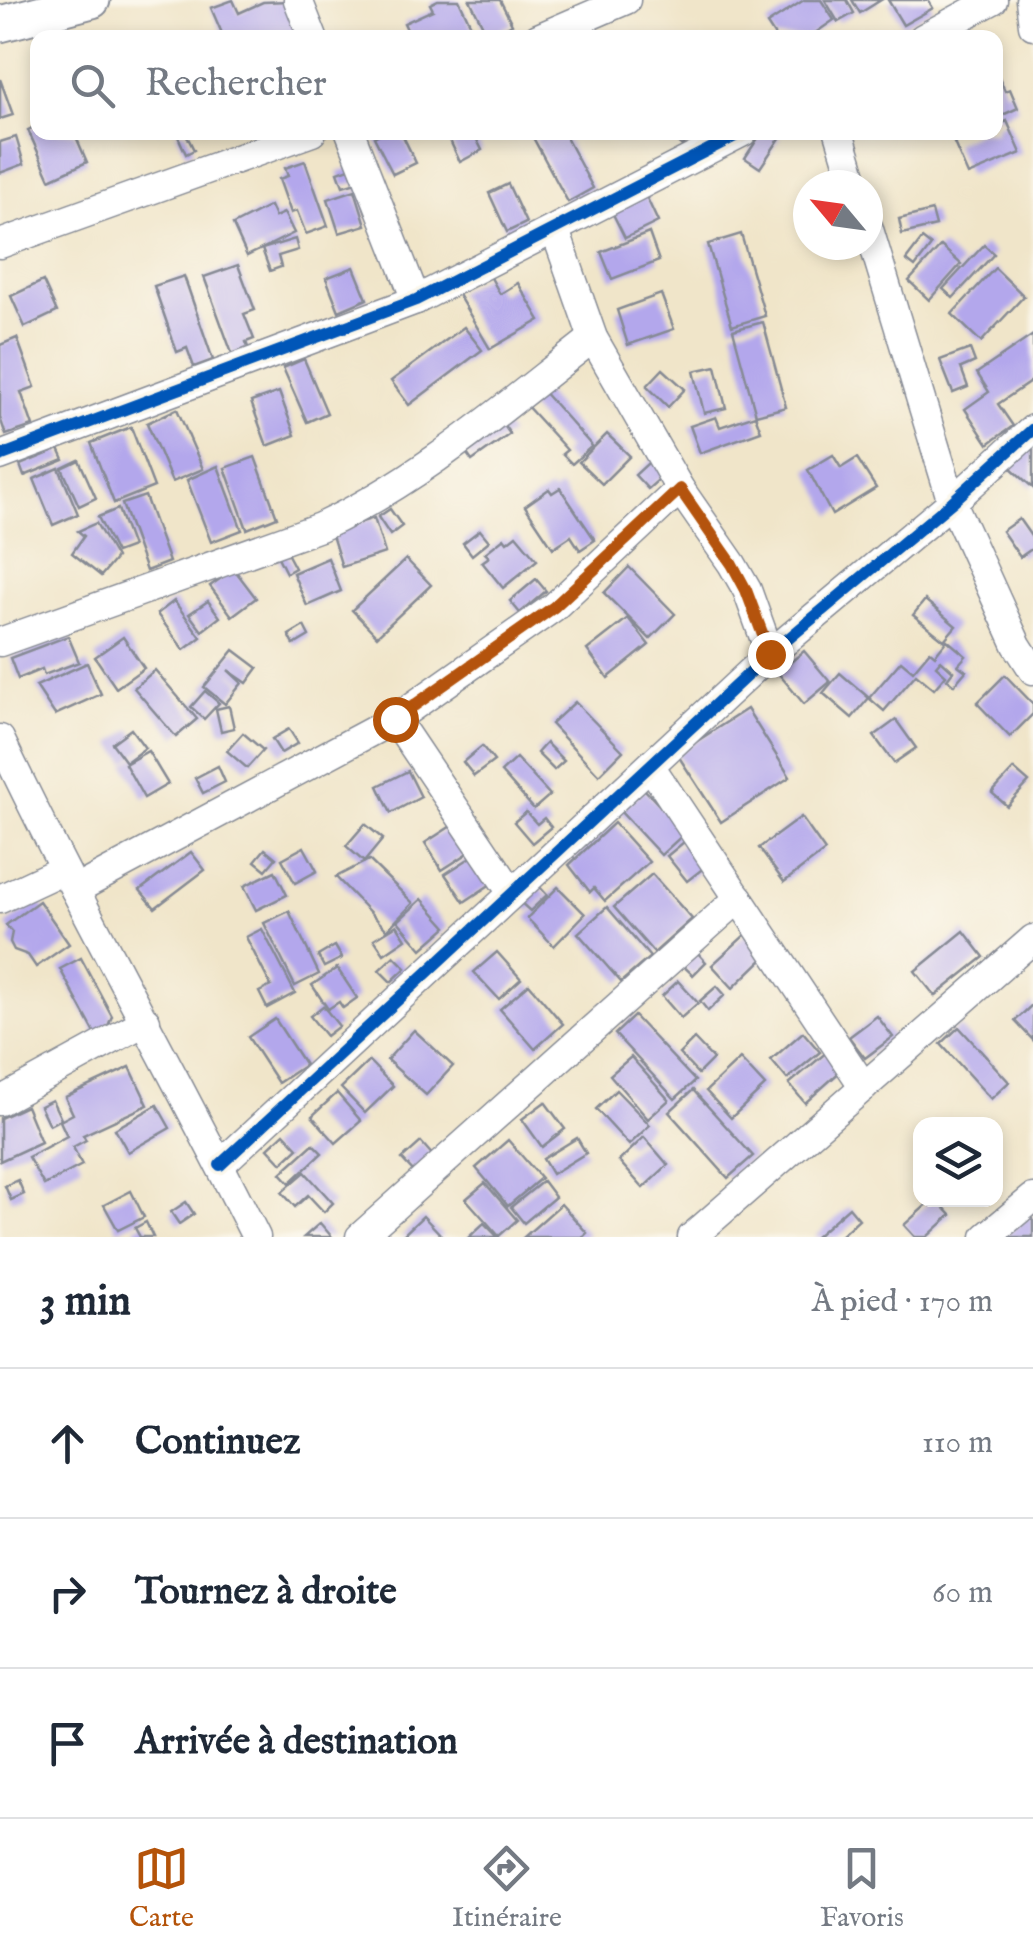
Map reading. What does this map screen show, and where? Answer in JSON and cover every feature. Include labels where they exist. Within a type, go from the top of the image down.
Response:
[{"type":"main road","points":[[0,24],[92,0]]},
{"type":"street","points":[[298,0],[310,30]]},
{"type":"street","points":[[557,30],[626,0]]},
{"type":"street","points":[[938,30],[993,0]]},
{"type":"street","points":[[1030,0],[1033,25]]},
{"type":"street","points":[[0,244],[290,140]]},
{"type":"street","points":[[353,140],[416,300]]},
{"type":"street","points":[[0,456],[416,300],[728,140]]},
{"type":"street","points":[[842,140],[851,170]]},
{"type":"street","points":[[556,230],[593,338],[680,489],[732,564],[770,654]]},
{"type":"street","points":[[878,260],[952,502],[1017,645],[1033,670]]},
{"type":"street","points":[[0,642],[320,527],[360,509],[407,481],[593,338]]},
{"type":"street","points":[[220,1165],[770,654],[1033,429]]},
{"type":"street","points":[[0,899],[68,880],[395,719],[554,607],[680,489]]},
{"type":"street","points":[[395,719],[512,893]]},
{"type":"street","points":[[0,739],[68,880],[146,1021],[256,1237]]},
{"type":"street","points":[[652,767],[864,1087]]},
{"type":"street","points":[[360,1237],[739,898]]},
{"type":"street","points":[[711,1231],[864,1087],[1033,939]]},
{"type":"street","points":[[0,1102],[146,1021]]},
{"type":"street","points":[[986,1237],[1033,1198]]},
{"type":"building","points":[[233,0],[239,13],[263,2],[289,1],[301,30],[221,30],[211,8]]},
{"type":"building","points":[[459,0],[473,30],[407,30],[404,23],[433,10],[430,4]]},
{"type":"building","points":[[470,0],[500,0],[512,24],[500,30],[485,30]]},
{"type":"building","points":[[804,0],[821,0],[834,20],[820,30],[771,30],[767,24]]},
{"type":"building","points":[[825,0],[847,0],[854,13],[838,22]]},
{"type":"building","points":[[852,0],[881,0],[860,13]]},
{"type":"building","points":[[888,0],[928,0],[933,8],[903,25]]},
{"type":"building","points":[[0,79],[13,115],[0,119]]},
{"type":"building","points":[[1003,86],[1005,91],[1010,89],[1018,108],[1003,115]]},
{"type":"building","points":[[1007,121],[1021,153],[968,175],[954,143],[1003,140],[1003,123]]},
{"type":"building","points":[[16,137],[24,164],[0,173],[0,142]]},
{"type":"building","points":[[32,140],[77,140],[87,162],[50,179]]},
{"type":"building","points":[[180,140],[189,140],[194,150],[186,154]]},
{"type":"building","points":[[376,140],[405,140],[416,163],[393,174]]},
{"type":"building","points":[[450,140],[477,140],[482,150],[460,162]]},
{"type":"building","points":[[534,140],[567,140],[593,188],[568,202]]},
{"type":"building","points":[[757,140],[779,140],[760,168],[745,158]]},
{"type":"building","points":[[305,161],[328,226],[306,234],[297,211],[291,213],[279,179],[288,176],[285,168]]},
{"type":"building","points":[[363,163],[378,209],[366,213],[356,182],[343,186],[338,172]]},
{"type":"building","points":[[508,184],[526,223],[507,232],[489,193]]},
{"type":"building","points":[[355,190],[366,225],[339,233],[328,199]]},
{"type":"building","points":[[646,196],[658,222],[625,238],[612,212]]},
{"type":"building","points":[[270,206],[275,217],[284,213],[294,233],[247,256],[233,225]]},
{"type":"building","points":[[932,211],[936,226],[902,234],[899,219]]},
{"type":"building","points":[[649,233],[659,261],[612,279],[601,252]]},
{"type":"building","points":[[741,234],[765,316],[732,326],[708,244]]},
{"type":"building","points":[[295,239],[298,250],[278,256],[281,267],[270,271],[262,249]]},
{"type":"building","points":[[922,239],[931,246],[915,267],[906,260]]},
{"type":"building","points":[[984,245],[994,254],[953,298],[943,289]]},
{"type":"building","points":[[941,246],[961,264],[929,300],[909,281]]},
{"type":"building","points":[[238,265],[255,310],[244,314],[254,339],[246,342],[250,353],[234,359],[204,277]]},
{"type":"building","points":[[354,267],[367,299],[339,311],[326,278]]},
{"type":"building","points":[[995,268],[1024,296],[981,342],[952,314]]},
{"type":"building","points":[[489,274],[500,294],[518,283],[540,320],[490,349],[457,293]]},
{"type":"building","points":[[184,276],[213,360],[194,367],[187,348],[177,352],[154,286]]},
{"type":"building","points":[[43,281],[57,312],[25,327],[11,296]]},
{"type":"building","points":[[661,294],[674,329],[628,345],[617,310]]},
{"type":"building","points":[[763,322],[786,407],[756,415],[733,330]]},
{"type":"building","points":[[464,327],[482,350],[409,405],[391,381]]},
{"type":"building","points":[[1033,335],[1033,380],[998,404],[1013,426],[988,444],[965,409],[989,392],[977,373]]},
{"type":"building","points":[[17,338],[35,387],[21,392],[33,426],[6,435],[0,418],[0,345]]},
{"type":"building","points":[[970,349],[975,362],[961,368],[968,387],[953,393],[940,360]]},
{"type":"building","points":[[304,359],[327,413],[307,422],[283,368]]},
{"type":"building","points":[[716,366],[726,408],[704,413],[694,371]]},
{"type":"building","points":[[663,369],[685,389],[668,407],[647,386]]},
{"type":"building","points":[[542,390],[592,446],[572,464],[562,454],[567,450],[526,405]]},
{"type":"building","points":[[279,392],[295,435],[267,446],[251,402]]},
{"type":"building","points":[[177,409],[203,469],[172,482],[147,423]]},
{"type":"building","points":[[755,415],[761,431],[700,453],[690,426],[716,417],[720,427]]},
{"type":"building","points":[[501,421],[510,434],[472,461],[463,448]]},
{"type":"building","points":[[131,427],[154,487],[114,503],[91,443]]},
{"type":"building","points":[[607,434],[630,456],[602,484],[579,462]]},
{"type":"building","points":[[1033,447],[1033,488],[1009,466]]},
{"type":"building","points":[[59,449],[64,460],[24,476],[20,465]]},
{"type":"building","points":[[661,451],[674,466],[648,489],[635,475]]},
{"type":"building","points":[[833,455],[841,468],[857,458],[876,488],[832,515],[808,470]]},
{"type":"building","points":[[255,457],[277,517],[247,529],[225,468]]},
{"type":"building","points":[[79,460],[96,498],[79,506],[62,468]]},
{"type":"building","points":[[218,466],[242,530],[211,542],[187,480]]},
{"type":"building","points":[[59,468],[78,514],[53,525],[34,479]]},
{"type":"building","points":[[560,488],[595,540],[580,550],[571,536],[553,548],[525,506],[549,489],[552,493]]},
{"type":"building","points":[[145,496],[169,562],[146,571],[122,504]]},
{"type":"building","points":[[118,509],[132,547],[116,553],[98,517]]},
{"type":"building","points":[[390,509],[402,526],[390,535],[378,517]]},
{"type":"building","points":[[374,518],[385,553],[342,567],[331,532]]},
{"type":"building","points":[[1019,519],[1033,539],[1033,548],[1020,557],[1002,531]]},
{"type":"building","points":[[96,523],[116,558],[101,576],[72,553],[84,536],[78,531]]},
{"type":"building","points":[[480,530],[489,541],[472,555],[463,543]]},
{"type":"building","points":[[516,535],[537,560],[503,588],[482,562],[489,557],[485,553],[504,538],[507,542]]},
{"type":"building","points":[[287,553],[295,568],[286,573],[278,557]]},
{"type":"building","points":[[328,558],[341,591],[307,606],[293,573]]},
{"type":"building","points":[[406,559],[431,585],[377,636],[352,610]]},
{"type":"building","points":[[629,567],[675,614],[650,639],[604,593]]},
{"type":"building","points":[[234,569],[256,598],[232,616],[210,586]]},
{"type":"building","points":[[536,579],[546,591],[520,613],[510,601]]},
{"type":"building","points":[[925,600],[956,626],[944,640],[913,615]]},
{"type":"building","points":[[174,601],[201,637],[184,650],[157,614]]},
{"type":"building","points":[[208,601],[220,617],[202,631],[189,614]]},
{"type":"building","points":[[628,618],[649,645],[608,678],[587,650]]},
{"type":"building","points":[[304,626],[309,636],[294,645],[289,635]]},
{"type":"building","points":[[68,636],[79,662],[44,675],[42,669],[18,679],[10,658]]},
{"type":"building","points":[[123,637],[144,668],[116,688],[95,657]]},
{"type":"building","points":[[947,640],[966,656],[958,665],[966,671],[954,685],[947,679],[953,671],[941,660],[936,666],[946,675],[934,689],[916,674],[884,711],[869,698],[901,661],[913,671],[930,651],[935,655]]},
{"type":"building","points":[[234,650],[258,668],[247,683],[228,670],[242,683],[225,704],[204,687]]},
{"type":"building","points":[[804,651],[830,682],[804,704],[778,673]]},
{"type":"building","points":[[87,663],[101,694],[55,715],[36,686]]},
{"type":"building","points":[[155,670],[197,719],[176,737],[134,688]]},
{"type":"building","points":[[840,673],[869,698],[852,718],[823,693]]},
{"type":"building","points":[[1005,675],[1033,704],[1033,714],[1010,737],[977,703]]},
{"type":"building","points":[[205,691],[219,703],[204,719],[191,707]]},
{"type":"building","points":[[575,702],[623,751],[599,775],[551,724]]},
{"type":"building","points":[[229,706],[234,728],[221,731],[216,709]]},
{"type":"building","points":[[747,709],[790,777],[721,822],[677,754]]},
{"type":"building","points":[[896,720],[916,748],[894,763],[874,736]]},
{"type":"building","points":[[131,729],[145,748],[126,762],[112,743]]},
{"type":"building","points":[[289,729],[298,743],[281,753],[272,739]]},
{"type":"building","points":[[243,733],[263,750],[247,768],[227,751]]},
{"type":"building","points":[[546,743],[564,761],[554,770],[537,753]]},
{"type":"building","points":[[482,746],[494,761],[474,776],[463,762]]},
{"type":"building","points":[[148,751],[168,784],[144,798],[125,764]]},
{"type":"building","points":[[516,758],[550,795],[534,809],[501,772]]},
{"type":"building","points":[[218,766],[225,782],[203,793],[195,778]]},
{"type":"building","points":[[1014,769],[1029,782],[1007,806],[992,793]]},
{"type":"building","points":[[408,771],[421,797],[391,813],[378,786]]},
{"type":"building","points":[[644,789],[685,833],[661,855],[620,811]]},
{"type":"building","points":[[526,812],[537,824],[544,818],[551,827],[532,843],[514,822]]},
{"type":"building","points":[[801,817],[825,851],[784,882],[759,848]]},
{"type":"building","points":[[459,821],[476,848],[442,870],[425,843]]},
{"type":"building","points":[[614,823],[649,862],[605,901],[594,888],[590,892],[569,865]]},
{"type":"building","points":[[365,824],[383,839],[364,862],[346,846]]},
{"type":"building","points":[[690,837],[710,863],[687,881],[667,856]]},
{"type":"building","points":[[304,847],[317,871],[295,883],[282,859]]},
{"type":"building","points":[[265,849],[276,858],[266,870],[255,861]]},
{"type":"building","points":[[191,852],[205,870],[155,908],[140,890]]},
{"type":"building","points":[[473,856],[491,884],[464,902],[445,874]]},
{"type":"building","points":[[369,860],[413,903],[387,930],[336,877]]},
{"type":"building","points":[[275,871],[287,895],[256,910],[244,886]]},
{"type":"building","points":[[652,874],[692,919],[654,953],[614,907]]},
{"type":"building","points":[[537,884],[547,895],[530,911],[519,901]]},
{"type":"building","points":[[558,887],[585,914],[554,946],[527,918]]},
{"type":"building","points":[[422,899],[447,927],[422,949],[398,921]]},
{"type":"building","points":[[39,901],[69,944],[36,967],[28,955],[14,950],[10,942],[12,932],[6,925]]},
{"type":"building","points":[[607,907],[650,957],[621,982],[578,933]]},
{"type":"building","points":[[289,911],[319,974],[295,986],[264,923]]},
{"type":"building","points":[[397,925],[406,939],[384,954],[374,939]]},
{"type":"building","points":[[262,929],[295,993],[267,1008],[259,992],[271,986],[246,937]]},
{"type":"building","points":[[964,931],[984,957],[935,996],[915,971]]},
{"type":"building","points":[[746,934],[766,956],[733,988],[712,965]]},
{"type":"building","points":[[335,946],[342,958],[324,967],[318,956]]},
{"type":"building","points":[[695,950],[706,962],[693,975],[681,964]]},
{"type":"building","points":[[497,952],[521,979],[499,999],[474,972]]},
{"type":"building","points":[[394,956],[406,968],[391,982],[379,970]]},
{"type":"building","points":[[81,958],[112,1016],[106,1031],[97,1037],[60,969]]},
{"type":"building","points":[[337,968],[357,998],[343,1008],[339,1002],[328,1009],[312,985]]},
{"type":"building","points":[[678,981],[698,1003],[681,1018],[662,996]]},
{"type":"building","points":[[529,984],[563,1024],[535,1049],[500,1009]]},
{"type":"building","points":[[717,986],[725,995],[708,1011],[700,1001]]},
{"type":"building","points":[[1033,1004],[1033,1040],[1015,1021]]},
{"type":"building","points":[[323,1006],[339,1026],[326,1036],[310,1016]]},
{"type":"building","points":[[634,1016],[695,1081],[675,1099],[615,1034]]},
{"type":"building","points":[[877,1016],[893,1037],[865,1058],[849,1037]]},
{"type":"building","points":[[275,1019],[305,1065],[278,1083],[248,1037]]},
{"type":"building","points":[[959,1027],[1009,1082],[991,1099],[941,1044]]},
{"type":"building","points":[[414,1030],[453,1066],[426,1095],[387,1060]]},
{"type":"building","points":[[803,1032],[820,1052],[787,1079],[771,1060]]},
{"type":"building","points":[[694,1039],[713,1059],[698,1074],[679,1054]]},
{"type":"building","points":[[828,1051],[843,1069],[805,1103],[789,1084]]},
{"type":"building","points":[[631,1057],[669,1100],[648,1119],[610,1075]]},
{"type":"building","points":[[740,1059],[765,1086],[731,1118],[706,1091]]},
{"type":"building","points":[[369,1061],[393,1086],[365,1113],[341,1088]]},
{"type":"building","points":[[130,1067],[148,1105],[83,1135],[86,1140],[73,1147],[82,1165],[44,1185],[28,1157],[67,1136],[60,1121],[73,1114],[65,1097]]},
{"type":"building","points":[[616,1090],[650,1125],[629,1145],[596,1109]]},
{"type":"building","points":[[693,1090],[753,1156],[728,1178],[669,1112]]},
{"type":"building","points":[[337,1093],[361,1121],[336,1143],[312,1116]]},
{"type":"building","points":[[52,1100],[61,1119],[49,1125],[40,1106]]},
{"type":"building","points":[[545,1102],[565,1129],[542,1147],[522,1119]]},
{"type":"building","points":[[157,1105],[170,1128],[128,1152],[115,1129]]},
{"type":"building","points":[[26,1106],[41,1142],[0,1161],[0,1118]]},
{"type":"building","points":[[284,1133],[298,1148],[282,1163],[268,1148]]},
{"type":"building","points":[[644,1137],[668,1165],[643,1188],[619,1161]]},
{"type":"building","points":[[577,1138],[586,1153],[552,1174],[543,1159]]},
{"type":"building","points":[[508,1140],[541,1178],[508,1206],[476,1168]]},
{"type":"building","points":[[421,1142],[435,1158],[416,1174],[402,1159]]},
{"type":"building","points":[[313,1144],[322,1153],[290,1183],[281,1173]]},
{"type":"building","points":[[305,1172],[333,1203],[324,1212],[308,1195],[295,1207],[282,1192]]},
{"type":"building","points":[[18,1180],[24,1194],[11,1200],[5,1186]]},
{"type":"building","points":[[543,1181],[555,1197],[524,1223],[511,1207]]},
{"type":"building","points":[[485,1183],[517,1220],[499,1236],[466,1199]]},
{"type":"building","points":[[131,1191],[144,1217],[118,1230],[104,1205]]},
{"type":"building","points":[[186,1202],[194,1214],[179,1224],[171,1212]]},
{"type":"building","points":[[561,1204],[587,1233],[583,1237],[524,1237]]},
{"type":"building","points":[[849,1207],[859,1219],[839,1237],[815,1237]]},
{"type":"building","points":[[924,1207],[944,1207],[951,1215],[927,1237],[915,1237],[904,1225]]},
{"type":"building","points":[[423,1216],[443,1237],[401,1237]]},
{"type":"building","points":[[1030,1216],[1033,1237],[1004,1237]]},
{"type":"building","points":[[146,1222],[153,1237],[140,1237],[135,1228]]},
{"type":"building","points":[[320,1223],[332,1237],[304,1237]]},
{"type":"building","points":[[484,1223],[498,1237],[469,1237]]},
{"type":"cycle path","points":[[0,456],[416,300],[727,140]]},
{"type":"cycle path","points":[[220,1165],[770,654],[1033,429]]},
{"type":"route","points":[[395,719],[554,607],[680,489],[732,564],[770,654]]}]
